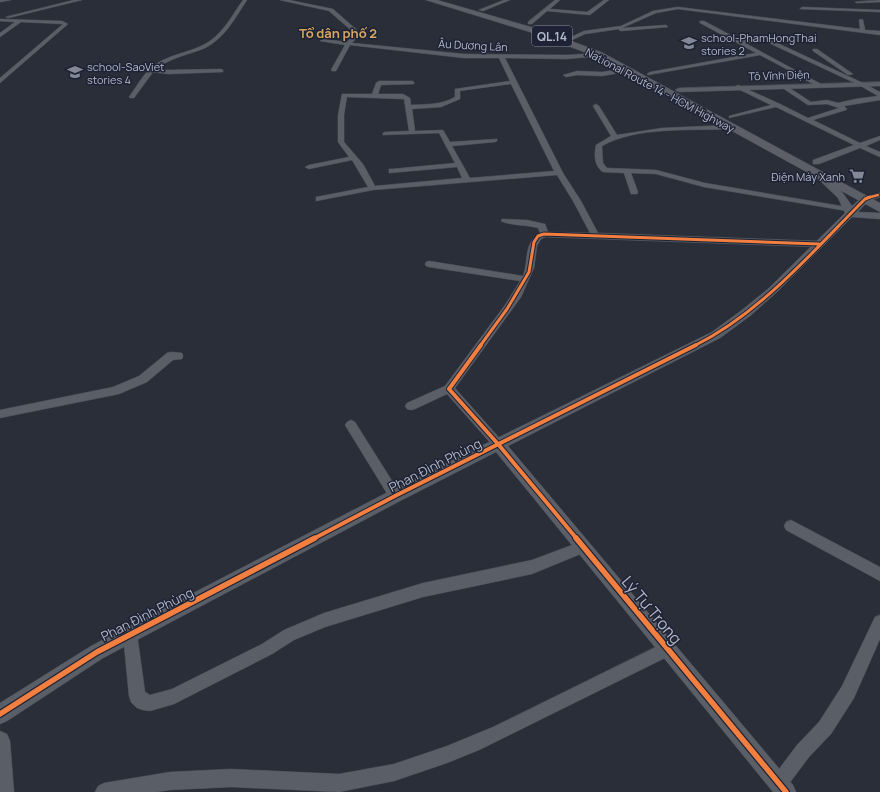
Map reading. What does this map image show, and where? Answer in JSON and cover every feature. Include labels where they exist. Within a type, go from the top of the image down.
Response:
[{"type":"main road","name":"National Route 14 - HCM Highway","points":[[429,0],[517,24],[598,54],[668,92],[816,162],[876,200]]},
{"type":"main road","name":"National Route 14 - HCM Highway","points":[[444,0],[530,23],[609,53],[679,90],[817,174],[845,189],[876,200]]},
{"type":"main road","points":[[668,92],[679,90]]},
{"type":"street","points":[[0,1],[9,0]]},
{"type":"street","points":[[0,20],[80,0]]},
{"type":"street","points":[[132,97],[152,70],[163,62],[209,44],[219,36],[229,25],[245,0]]},
{"type":"street","points":[[282,0],[331,10]]},
{"type":"street","points":[[481,10],[508,0]]},
{"type":"street","points":[[530,23],[558,0]]},
{"type":"street","points":[[546,10],[588,14],[607,0]]},
{"type":"street","points":[[858,2],[880,2]]},
{"type":"street","points":[[858,2],[864,9]]},
{"type":"street","points":[[326,5],[356,33],[348,44],[334,70]]},
{"type":"street","points":[[838,7],[880,11]]},
{"type":"street","points":[[572,38],[584,33],[625,26],[655,12],[678,8],[880,33]]},
{"type":"street","points":[[802,8],[864,9]]},
{"type":"street","points":[[0,20],[62,22],[66,24],[0,81]]},
{"type":"street","points":[[862,20],[863,30]]},
{"type":"street","points":[[0,35],[19,21]]},
{"type":"street","points":[[702,22],[819,85]]},
{"type":"street","points":[[612,29],[630,30],[666,26]]},
{"type":"street","points":[[738,42],[763,40],[782,47],[861,84],[880,95]]},
{"type":"street","name":"Âu Dương Lân","points":[[323,41],[443,54],[529,60],[598,54]]},
{"type":"street","points":[[650,74],[782,47]]},
{"type":"street","points":[[815,50],[840,66],[861,84]]},
{"type":"street","points":[[502,58],[559,173],[595,235]]},
{"type":"street","points":[[152,70],[168,72],[221,71]]},
{"type":"street","points":[[566,74],[602,74],[628,70]]},
{"type":"street","points":[[774,77],[798,73]]},
{"type":"street","points":[[408,107],[431,106],[451,102],[458,98],[457,90],[513,82]]},
{"type":"street","points":[[374,96],[377,84],[379,83],[412,83]]},
{"type":"street","name":"Tô Vĩnh Diện","points":[[679,90],[738,87],[880,84]]},
{"type":"street","points":[[783,86],[812,104]]},
{"type":"street","points":[[738,87],[880,155]]},
{"type":"street","points":[[373,188],[366,175],[341,142],[343,96],[407,98],[413,133]]},
{"type":"street","points":[[839,106],[855,101],[880,98]]},
{"type":"street","points":[[789,111],[812,104],[826,102],[844,109],[808,120]]},
{"type":"street","points":[[778,105],[731,122],[615,137],[599,145],[598,159],[603,170],[656,172],[704,185],[880,216]]},
{"type":"street","points":[[596,106],[615,137]]},
{"type":"street","points":[[384,134],[441,131],[467,180]]},
{"type":"street","points":[[816,162],[880,138]]},
{"type":"street","points":[[447,144],[495,140]]},
{"type":"street","points":[[309,167],[353,158]]},
{"type":"street","points":[[392,171],[459,165]]},
{"type":"street","points":[[627,171],[634,192]]},
{"type":"street","points":[[318,199],[373,188],[559,173]]},
{"type":"street","points":[[817,174],[841,195],[851,211]]},
{"type":"street","points":[[845,189],[850,195],[851,211]]},
{"type":"street","name":"Phan Đình Phùng","points":[[0,714],[97,652],[130,634],[395,496],[716,335],[746,313],[773,290],[851,211],[876,200]]},
{"type":"street","points":[[506,221],[542,226],[544,234]]},
{"type":"street","points":[[411,406],[449,390],[504,313],[526,279],[529,272],[534,242],[538,236],[544,234],[595,235],[819,244]]},
{"type":"street","points":[[430,264],[526,279]]},
{"type":"street","points":[[0,414],[115,391],[138,382],[171,356],[178,356]]},
{"type":"street","points":[[449,390],[498,444]]},
{"type":"street","points":[[351,425],[395,496]]},
{"type":"street","name":"Lý Tự Trọng","points":[[498,444],[783,788]]},
{"type":"street","points":[[791,526],[880,574]]},
{"type":"street","points":[[130,634],[138,696],[143,702],[150,703],[174,696],[267,650],[289,635],[324,620],[423,590],[532,567],[583,547]]},
{"type":"street","points":[[783,788],[803,751],[825,728],[848,692],[880,622]]},
{"type":"street","points":[[104,792],[170,781],[231,778],[339,783],[353,782],[440,759],[505,730],[668,649]]},
{"type":"street","points":[[0,741],[4,792]]},
{"type":"cycle path","points":[[0,714],[97,652],[395,496],[716,335],[746,313],[773,290],[865,199],[878,195]]},
{"type":"cycle path","points":[[786,792],[498,444],[449,389],[507,309],[529,272],[534,242],[538,236],[544,234],[819,244]]},
{"type":"place","name":"school-PhamHongThai stories 2","points":[[689,43]]},
{"type":"place","name":"school-SaoViet stories 4","points":[[75,72]]},
{"type":"place","name":"Điện Máy Xanh","points":[[857,176]]},
{"type":"district","name":"Tổ dân phố 2","points":[[338,33]]}]
